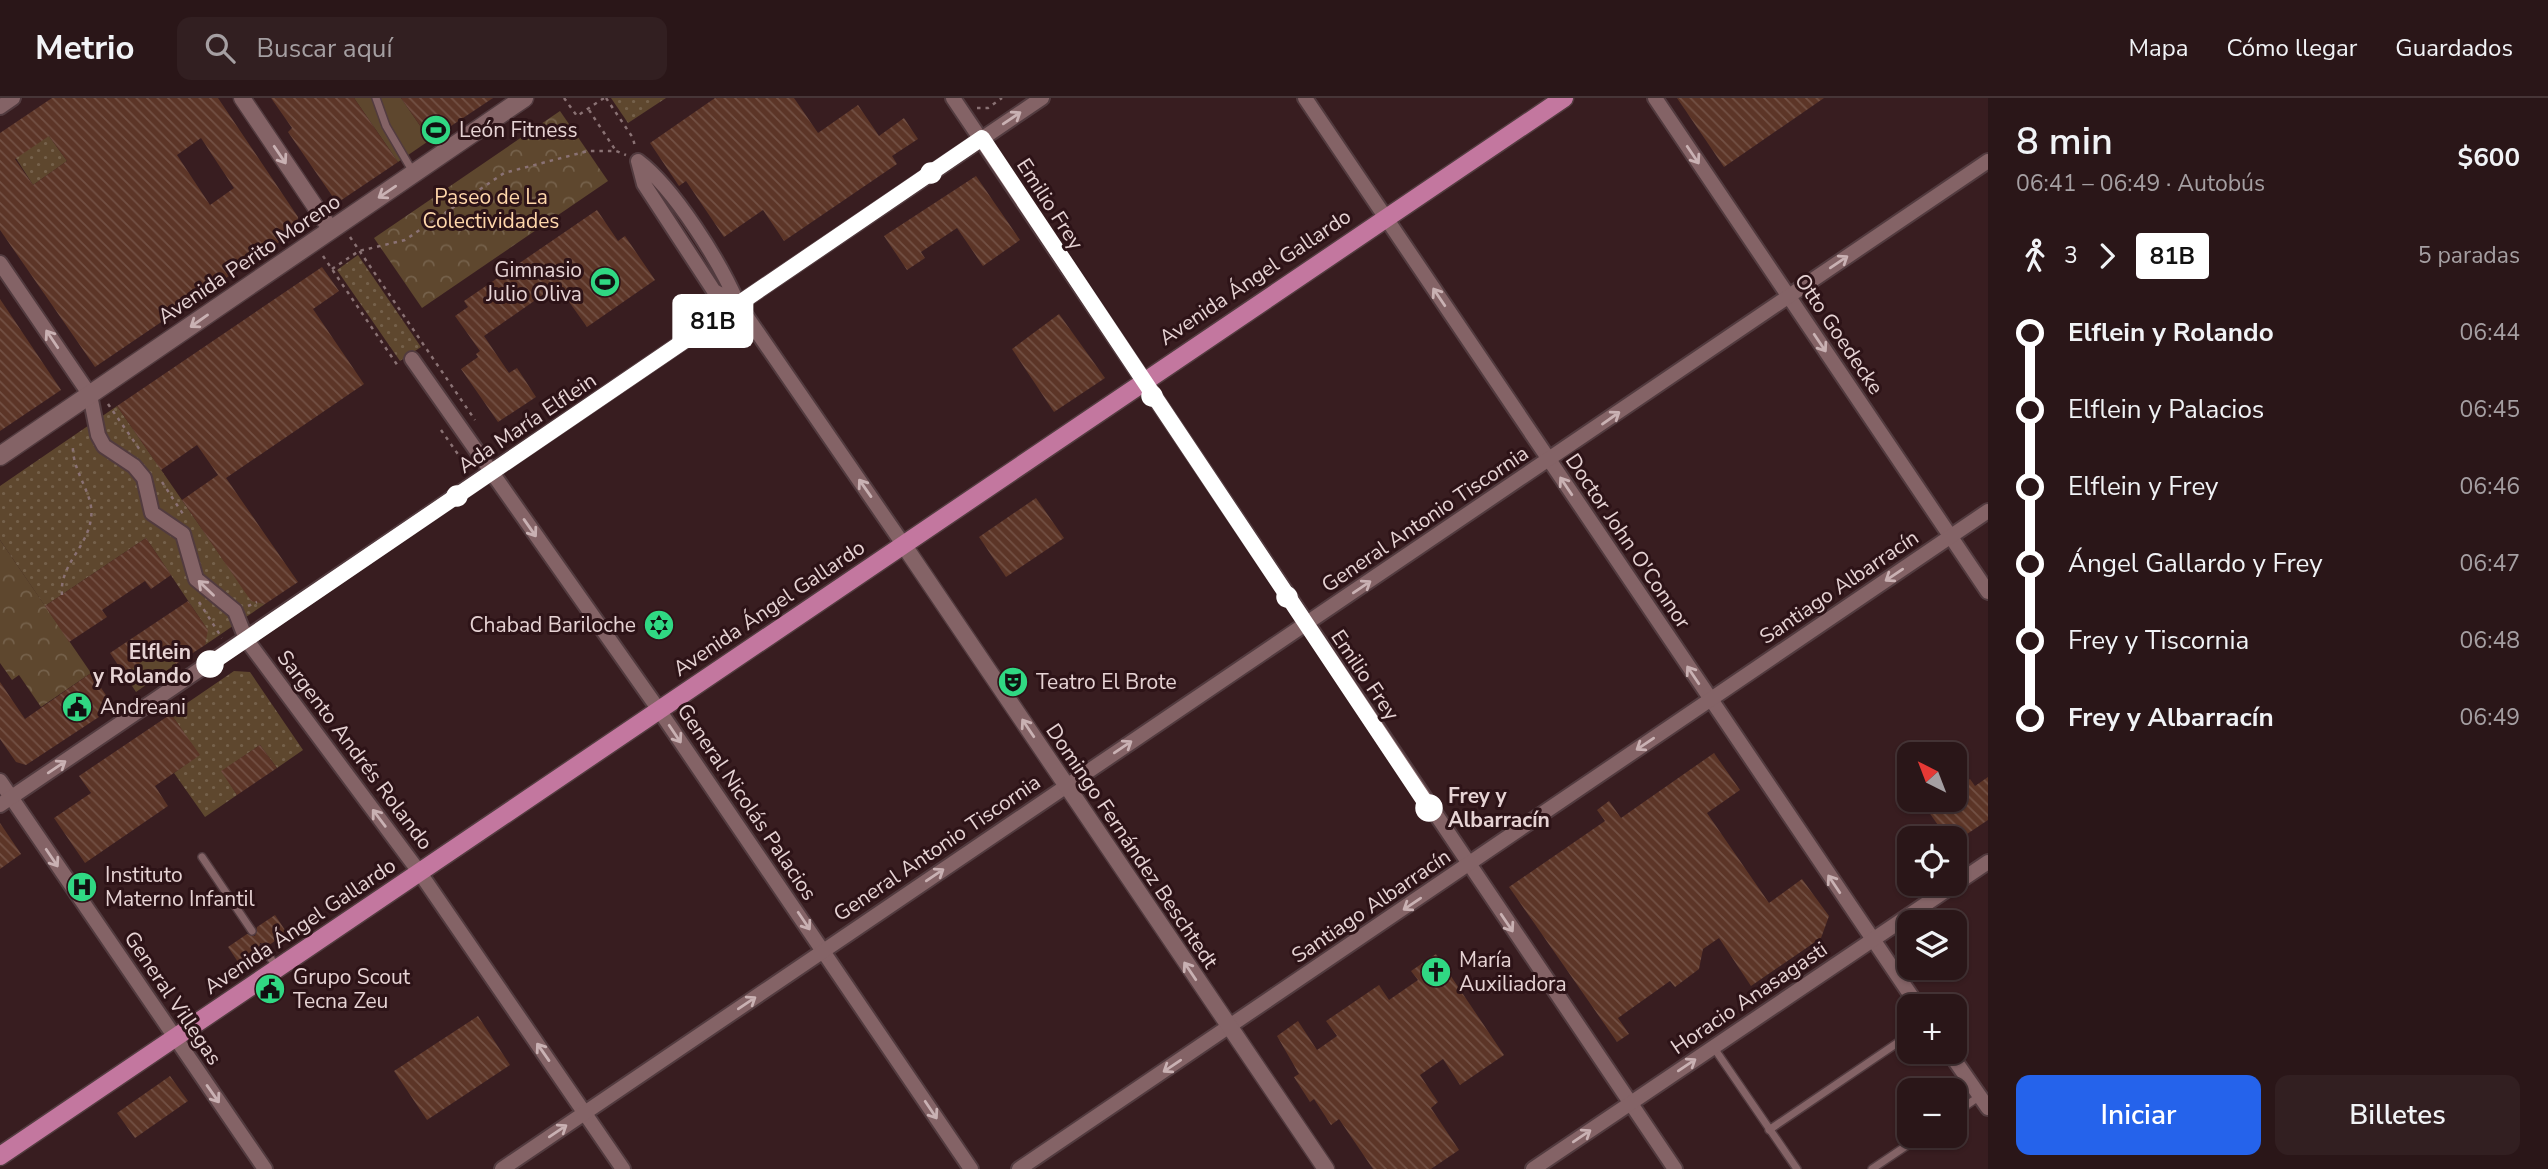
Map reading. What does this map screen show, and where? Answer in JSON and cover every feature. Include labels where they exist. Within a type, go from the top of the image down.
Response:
[{"type":"main road","name":"Avenida Perito Moreno","points":[[0,457],[524,98]]},
{"type":"main road","name":"Avenida Ángel Gallardo","points":[[0,1156],[1564,98]]},
{"type":"street","points":[[0,107],[13,98]]},
{"type":"street","points":[[242,98],[331,230]]},
{"type":"street","name":"Emilio Frey","points":[[953,98],[1305,625],[1675,1169]]},
{"type":"street","name":"Ada María Elflein","points":[[6,801],[1042,98]]},
{"type":"street","name":"Doctor John O'Connor","points":[[1305,98],[1910,994]]},
{"type":"street","name":"Otto Goedecke","points":[[1655,98],[1988,593]]},
{"type":"street","name":"Domingo Fernández Beschtedt","points":[[738,304],[714,291],[644,184],[638,161],[657,176],[728,281],[738,304],[1326,1169]]},
{"type":"street","name":"General Antonio Tiscornia","points":[[502,1169],[1988,161]]},
{"type":"street","name":"Sargento Andrés Rolando","points":[[0,263],[94,393],[97,436],[104,446],[140,472],[147,487],[152,513],[183,534],[196,579],[235,611],[246,639],[420,873],[623,1169]]},
{"type":"street","name":"General Nicolás Palacios","points":[[412,359],[659,710],[971,1169]]},
{"type":"street","name":"Santiago Albarracín","points":[[1019,1169],[1469,866],[1988,511]]},
{"type":"street","name":"General Villegas","points":[[0,781],[6,801],[265,1169]]},
{"type":"street","name":"Horacio Anasagasti","points":[[1533,1169],[1988,862]]},
{"type":"street","points":[[1957,1064],[1984,1102]]},
{"type":"lane","points":[[376,98],[386,126],[414,173]]},
{"type":"lane","points":[[202,857],[252,931]]},
{"type":"lane","points":[[264,948],[278,968]]},
{"type":"lane","points":[[1769,1130],[1897,1043]]},
{"type":"lane","points":[[1714,1048],[1797,1169]]},
{"type":"lane","points":[[1967,1108],[1984,1102]]},
{"type":"lane","points":[[1872,1169],[1903,1148]]},
{"type":"path","points":[[564,98],[577,116],[605,98],[633,138]]},
{"type":"path","points":[[973,105],[982,109],[1002,98]]},
{"type":"path","points":[[401,371],[332,270],[359,251],[405,240],[504,173],[588,151],[616,151],[588,109]]},
{"type":"path","points":[[359,251],[482,430]]},
{"type":"path","points":[[94,393],[146,459]]},
{"type":"path","points":[[62,595],[65,573],[86,534],[92,516],[89,500],[76,470],[74,444]]},
{"type":"path","points":[[162,482],[183,514]]},
{"type":"green space","points":[[354,98],[401,98],[430,140],[398,162]]},
{"type":"green space","points":[[611,98],[666,98],[628,123]]},
{"type":"green space","name":"Paseo de La Colectividades","points":[[560,111],[608,181],[422,308],[374,238]]},
{"type":"green space","points":[[0,133],[49,136],[67,161],[33,185]]},
{"type":"green space","points":[[358,255],[421,347],[400,361],[337,270]]},
{"type":"green space","points":[[117,406],[251,600],[265,604],[205,645],[207,629],[146,538],[45,606],[0,540],[0,486]]},
{"type":"green space","points":[[0,540],[91,673],[41,707],[19,675],[12,680],[0,663]]},
{"type":"green space","points":[[164,646],[176,664],[136,692],[124,674]]},
{"type":"green space","points":[[234,671],[250,672],[303,750],[277,768],[260,745],[222,771],[237,795],[205,817],[174,773],[199,755],[171,714]]},
{"type":"building","points":[[52,98],[218,98],[298,217],[297,230],[95,367],[0,230],[0,133]],"holes":[[[49,136],[67,161],[33,185],[15,159]],[[201,138],[234,188],[210,205],[177,155]]]},
{"type":"building","points":[[271,98],[354,98],[398,162],[337,203],[288,132],[292,128]]},
{"type":"building","points":[[401,98],[493,98],[430,140]]},
{"type":"building","points":[[715,98],[794,98],[818,133],[858,105],[879,136],[904,118],[918,139],[892,156],[897,164],[784,241],[763,210],[724,237],[686,181],[679,186],[650,143]]},
{"type":"building","points":[[1677,98],[1824,98],[1724,167]]},
{"type":"building","points":[[976,176],[1020,240],[983,266],[957,228],[921,252],[925,258],[907,270],[884,236]]},
{"type":"building","points":[[597,210],[618,241],[625,236],[655,280],[587,327],[557,285],[484,336],[509,373],[517,368],[536,397],[498,422],[461,369],[478,357],[476,354],[480,351],[455,316],[468,307],[464,301]]},
{"type":"building","points":[[322,267],[339,291],[313,309],[364,384],[226,478],[298,582],[265,604],[251,601],[182,500],[218,475],[197,445],[161,470],[117,406]]},
{"type":"building","points":[[0,299],[61,390],[0,431]]},
{"type":"building","points":[[1059,314],[1105,378],[1054,412],[1012,349]]},
{"type":"building","points":[[1036,498],[1064,538],[1006,577],[979,537]]},
{"type":"building","points":[[146,538],[171,575],[151,589],[145,581],[102,610],[107,617],[69,642],[45,606]]},
{"type":"building","points":[[188,601],[208,630],[205,645],[176,664],[164,646],[124,674],[110,653]]},
{"type":"building","name":"Chabad Bariloche","points":[[665,611],[673,623],[653,638],[645,626]]},
{"type":"building","points":[[91,673],[114,707],[26,765],[16,762],[0,739],[0,682],[25,719]]},
{"type":"building","points":[[171,714],[200,755],[155,786],[168,806],[85,863],[54,818],[91,793],[79,776]]},
{"type":"building","points":[[260,745],[277,768],[237,795],[221,771]]},
{"type":"building","points":[[1714,753],[1740,790],[1707,813],[1769,903],[1802,879],[1829,916],[1821,938],[1751,986],[1719,938],[1703,949],[1699,969],[1675,987],[1670,981],[1618,1018],[1629,1034],[1617,1042],[1509,887],[1605,821],[1597,810],[1609,801],[1621,818]]},
{"type":"building","points":[[1988,777],[1988,820],[1967,834],[1967,826],[1939,826],[1929,812],[1967,812],[1967,781],[1970,779],[1975,786]]},
{"type":"building","points":[[0,823],[21,854],[0,869]]},
{"type":"building","points":[[275,915],[287,933],[269,945],[260,943],[259,952],[240,965],[228,947],[247,934],[255,936],[257,927]]},
{"type":"building","points":[[1436,954],[1504,1055],[1460,1085],[1443,1059],[1420,1075],[1438,1102],[1431,1108],[1459,1150],[1431,1169],[1373,1169],[1339,1119],[1331,1125],[1314,1099],[1310,1102],[1294,1077],[1299,1074],[1277,1036],[1298,1021],[1317,1050],[1337,1036],[1326,1021],[1379,985],[1389,1000],[1418,980],[1411,971]]},
{"type":"building","points":[[478,1016],[510,1065],[427,1120],[394,1071]]},
{"type":"building","points":[[170,1076],[188,1101],[135,1138],[117,1113]]},
{"type":"bus line","name":"81B","points":[[210,664],[982,138],[1429,808]]},
{"type":"place","name":"León Fitness","points":[[436,130]]},
{"type":"place","name":"Gimnasio Julio Oliva","points":[[605,282]]},
{"type":"place","name":"Chabad Bariloche","points":[[659,625]]},
{"type":"place","name":"Elflein y Rolando","points":[[210,664]]},
{"type":"place","name":"Teatro El Brote","points":[[1013,682]]},
{"type":"place","name":"Andreani","points":[[77,707]]},
{"type":"place","name":"Frey y Albarracín","points":[[1429,808]]},
{"type":"place","name":"Instituto Materno Infantil","points":[[82,887]]},
{"type":"place","name":"María Auxiliadora","points":[[1436,972]]},
{"type":"place","name":"Grupo Scout Tecna Zeu","points":[[270,989]]}]
